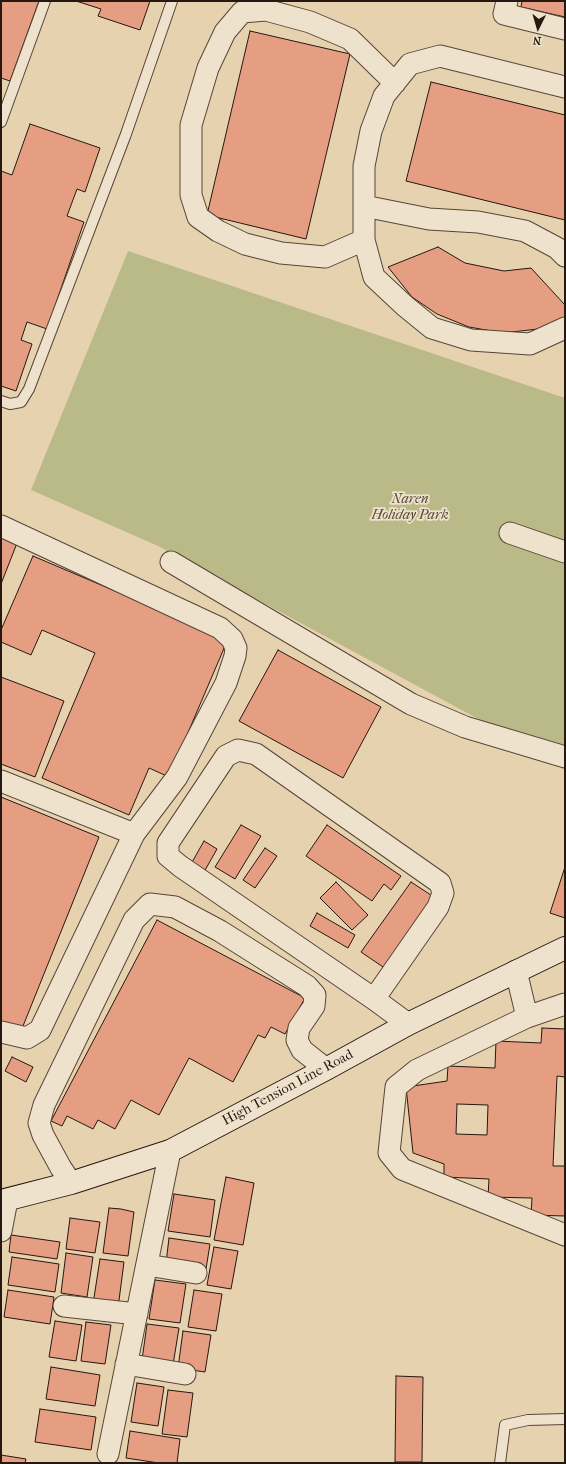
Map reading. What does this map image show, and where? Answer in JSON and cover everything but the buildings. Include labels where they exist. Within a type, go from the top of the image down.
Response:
[{"type":"main road","name":"High Tension Line Road","points":[[4,1200],[71,1184],[170,1151],[408,1024],[565,948]]},
{"type":"street","points":[[507,1],[504,14],[565,29]]},
{"type":"street","points":[[364,240],[325,257],[281,253],[245,244],[218,231],[198,216],[191,195],[192,124],[208,68],[225,32],[242,12],[266,10],[310,22],[350,39],[395,83]]},
{"type":"street","points":[[565,87],[440,56],[410,64],[384,96],[371,131],[364,166],[364,240],[374,277],[405,306],[432,328],[471,340],[530,344],[565,328]]},
{"type":"street","points":[[364,206],[429,219],[478,222],[525,231],[557,248],[565,256]]},
{"type":"street","points":[[1,526],[220,628],[232,639],[236,648],[235,656],[226,683],[177,776],[134,834],[40,1030],[27,1038],[1,1032]]},
{"type":"street","points":[[510,533],[565,552]]},
{"type":"street","points":[[171,562],[411,704],[465,727],[565,757]]},
{"type":"street","points":[[374,999],[438,907],[443,893],[440,883],[256,754],[238,750],[226,756],[168,843],[168,856],[180,866],[408,1024]]},
{"type":"street","points":[[1,781],[134,834]]},
{"type":"street","points":[[71,1184],[43,1135],[39,1123],[44,1105],[134,920],[150,904],[175,907],[220,930],[307,986],[315,995],[314,1006],[299,1028],[297,1040],[302,1050],[326,1069]]},
{"type":"street","points":[[516,971],[527,1017]]},
{"type":"street","points":[[565,1004],[527,1017],[417,1070],[396,1087],[389,1153],[402,1169],[565,1235]]},
{"type":"street","points":[[108,1454],[170,1151]]},
{"type":"street","points":[[1,1231],[4,1200]]},
{"type":"street","points":[[147,1265],[196,1273]]},
{"type":"street","points":[[64,1306],[137,1314]]},
{"type":"street","points":[[126,1364],[185,1374]]},
{"type":"lane","points":[[1,122],[45,1]]},
{"type":"lane","points":[[1,401],[10,404],[21,402],[29,389],[126,134],[172,1]]},
{"type":"lane","points":[[500,1463],[505,1425],[528,1420],[565,1419]]},
{"type":"green space","name":"Naren Holiday Park","points":[[128,251],[565,398],[565,745],[482,721],[158,546],[31,490]]}]
